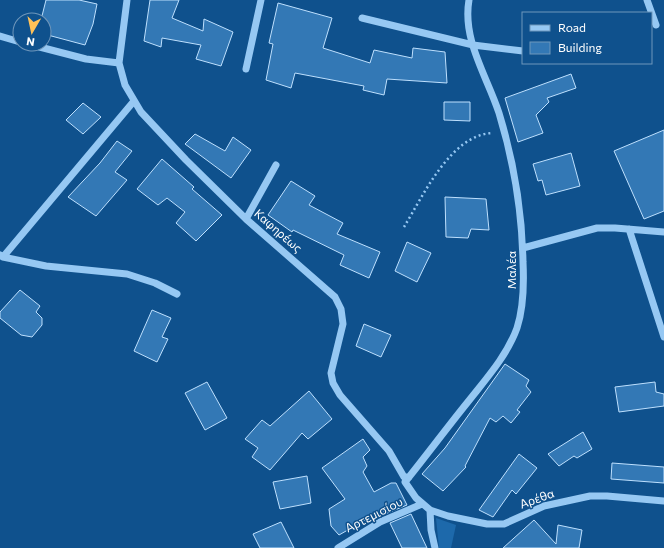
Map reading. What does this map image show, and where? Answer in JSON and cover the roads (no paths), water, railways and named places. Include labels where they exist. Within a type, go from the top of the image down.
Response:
[{"type":"street","name":"Καφηρέως","points":[[127,0],[119,63],[124,81],[134,101],[163,136],[246,219],[335,297],[341,309],[343,324],[331,373],[333,383],[340,395],[389,451],[404,477],[409,477]]},
{"type":"street","points":[[246,69],[261,0]]},
{"type":"street","name":"Μαλέα","points":[[409,477],[497,363],[514,334],[520,319],[523,292],[523,248],[516,179],[505,134],[473,45],[467,17],[469,0]]},
{"type":"street","points":[[647,0],[650,12]]},
{"type":"street","points":[[362,18],[473,45],[522,51]]},
{"type":"street","points":[[653,26],[664,23]]},
{"type":"street","points":[[0,36],[12,40]]},
{"type":"street","points":[[52,50],[86,59],[119,63]]},
{"type":"street","points":[[134,101],[2,256],[46,266],[128,274],[155,283],[178,294]]},
{"type":"street","points":[[246,219],[276,164]]},
{"type":"street","points":[[523,248],[587,230],[606,227],[664,232]]},
{"type":"street","points":[[629,229],[664,337]]},
{"type":"street","points":[[409,477],[405,482],[422,504]]},
{"type":"street","name":"Αρέθα","points":[[422,504],[430,510],[467,520],[501,524],[544,506],[578,498],[607,496],[664,501]]},
{"type":"street","name":"Αρτεμισίου","points":[[338,548],[380,522],[422,504]]},
{"type":"street","points":[[430,510],[431,530],[435,548]]}]
